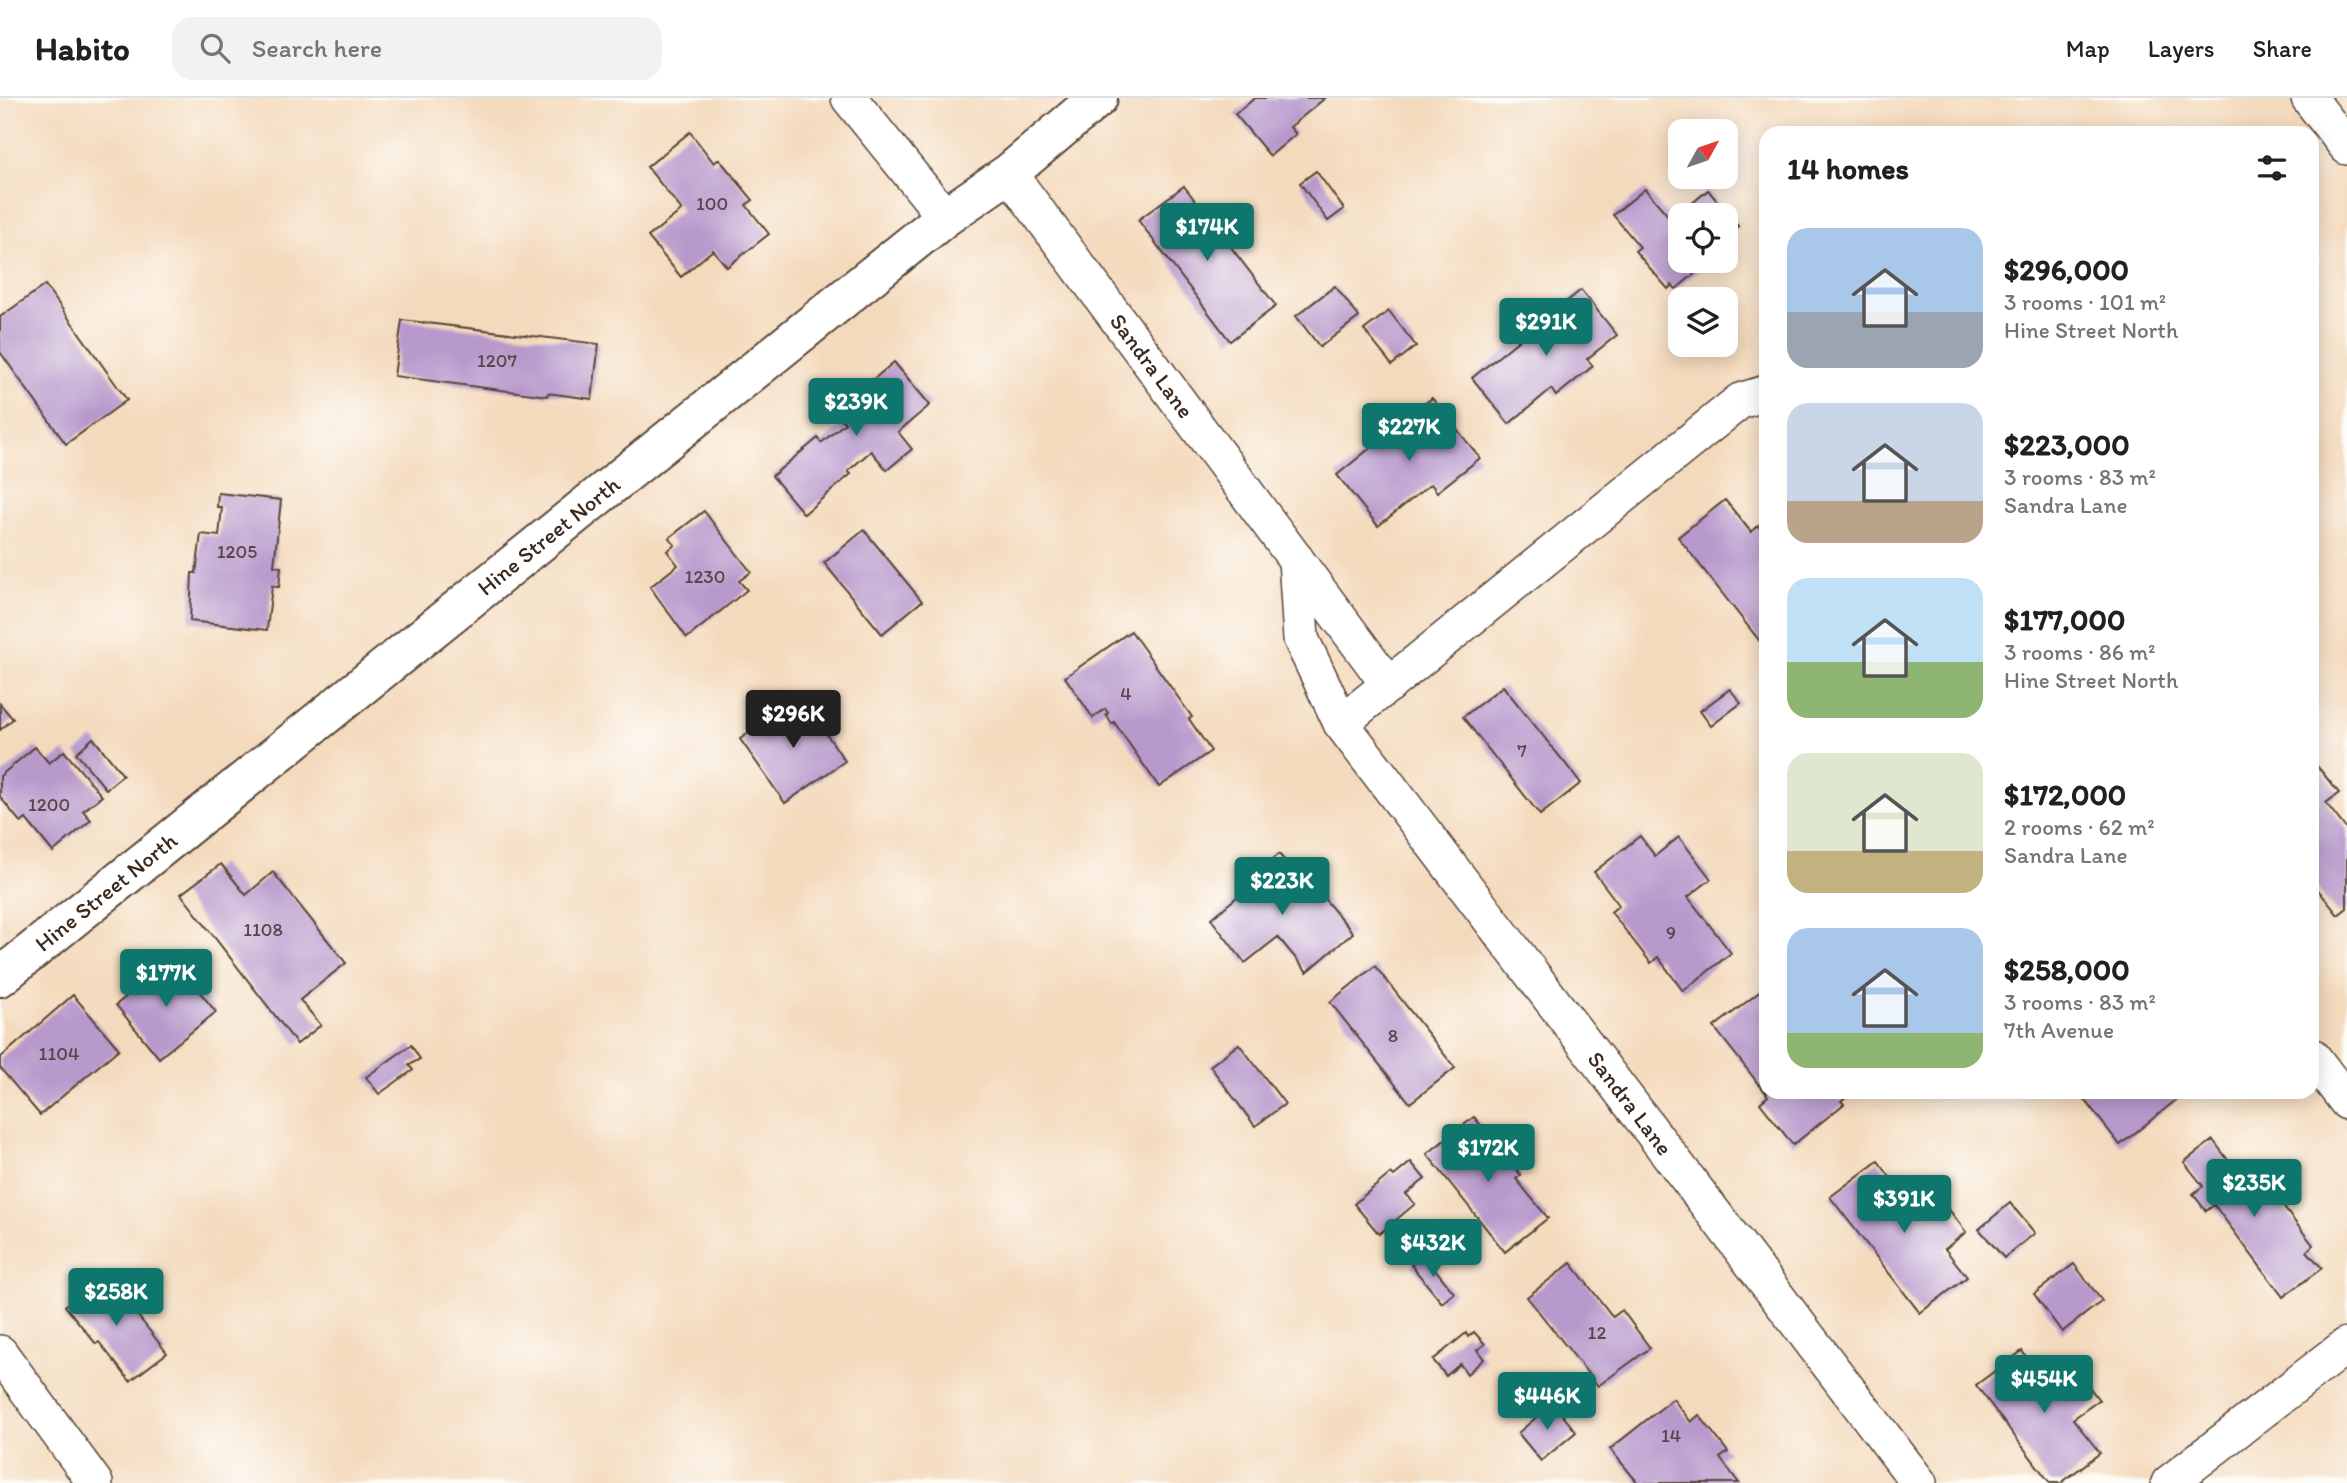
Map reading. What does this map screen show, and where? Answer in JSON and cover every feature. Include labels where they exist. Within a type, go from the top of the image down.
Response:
[{"type":"street","points":[[849,98],[945,217]]},
{"type":"street","name":"Hine Street North","points":[[4,966],[945,217],[1009,173],[1098,98]]},
{"type":"street","points":[[2309,98],[2347,147]]},
{"type":"street","name":"Sandra Lane","points":[[1009,173],[1389,685]]},
{"type":"street","points":[[1341,723],[1740,401],[1759,395]]},
{"type":"street","name":"Sandra Lane","points":[[1296,559],[1301,639],[1341,723],[1919,1483]]},
{"type":"street","points":[[2319,1065],[2347,1101]]},
{"type":"street","points":[[2169,1483],[2347,1345]]},
{"type":"street","points":[[0,1353],[95,1483]]},
{"type":"building","points":[[1255,98],[1325,98],[1290,127],[1296,134],[1270,156],[1235,114]]},
{"type":"building","points":[[690,132],[714,163],[719,159],[753,200],[746,205],[769,234],[727,267],[713,250],[681,277],[648,237],[682,210],[647,167]]},
{"type":"building","points":[[1316,171],[1344,209],[1328,221],[1300,183]]},
{"type":"building","points":[[1184,186],[1276,306],[1230,341],[1138,220]]},
{"type":"building","points":[[1645,189],[1668,215],[1668,273],[1695,273],[1678,287],[1672,285],[1668,289],[1635,251],[1640,247],[1613,215]]},
{"type":"building","points":[[1708,190],[1719,203],[1692,203]]},
{"type":"building","points":[[45,285],[127,400],[66,444],[0,352],[0,317]]},
{"type":"building","points":[[1335,286],[1359,317],[1320,347],[1296,316]]},
{"type":"building","points":[[1581,290],[1617,335],[1587,359],[1593,366],[1556,396],[1551,389],[1509,424],[1472,378]]},
{"type":"building","points":[[1389,311],[1416,346],[1392,365],[1364,330]]},
{"type":"building","points":[[402,320],[599,344],[592,399],[548,393],[547,396],[394,376]]},
{"type":"building","points":[[894,362],[930,405],[898,432],[912,449],[887,470],[871,451],[848,471],[851,474],[804,514],[772,476],[818,438],[821,443],[845,423],[835,412]]},
{"type":"building","points":[[1432,398],[1480,458],[1437,492],[1431,484],[1378,526],[1337,475]]},
{"type":"building","points":[[218,493],[281,500],[274,566],[281,567],[279,587],[272,586],[267,630],[190,621],[192,573],[196,573],[201,534],[219,536],[222,507],[217,507]]},
{"type":"building","points":[[1725,500],[1751,532],[1759,527],[1759,640],[1678,537]]},
{"type":"building","points":[[704,511],[751,572],[739,581],[747,590],[687,638],[650,587],[678,565],[667,551],[675,545],[669,538]]},
{"type":"building","points":[[864,530],[922,601],[882,634],[824,563]]},
{"type":"building","points":[[1131,631],[1192,717],[1189,719],[1211,751],[1159,787],[1114,722],[1112,724],[1105,709],[1093,718],[1065,677]]},
{"type":"building","points":[[1503,686],[1581,783],[1540,815],[1463,717]]},
{"type":"building","points":[[1730,689],[1741,703],[1711,726],[1700,711]]},
{"type":"building","points":[[801,697],[845,761],[785,803],[740,739]]},
{"type":"building","points":[[0,704],[13,719],[0,730]]},
{"type":"building","points":[[93,738],[123,775],[106,789],[76,753]]},
{"type":"building","points":[[35,747],[49,763],[64,751],[102,796],[83,811],[91,820],[53,852],[26,819],[21,823],[0,797],[0,776]]},
{"type":"building","points":[[2319,768],[2339,793],[2326,803],[2347,830],[2347,908],[2338,915],[2319,891]]},
{"type":"building","points":[[1640,836],[1655,856],[1679,837],[1711,879],[1688,897],[1731,953],[1683,991],[1658,957],[1651,963],[1611,912],[1619,905],[1594,872]]},
{"type":"building","points":[[1279,854],[1308,888],[1312,884],[1353,933],[1307,972],[1278,937],[1245,963],[1211,919],[1244,891],[1240,887]]},
{"type":"building","points":[[221,864],[246,895],[273,872],[346,963],[300,1000],[321,1025],[297,1044],[181,894]]},
{"type":"building","points":[[167,963],[173,971],[179,966],[216,1012],[159,1058],[116,1005]]},
{"type":"building","points":[[1375,966],[1455,1068],[1410,1103],[1330,1002]]},
{"type":"building","points":[[1759,992],[1759,1084],[1714,1027]]},
{"type":"building","points":[[73,995],[119,1049],[40,1115],[0,1068],[0,1058]]},
{"type":"building","points":[[1239,1044],[1285,1104],[1255,1126],[1210,1066]]},
{"type":"building","points":[[411,1045],[420,1059],[409,1065],[413,1070],[379,1094],[366,1077]]},
{"type":"building","points":[[1765,1099],[1843,1099],[1841,1101],[1844,1104],[1793,1145],[1760,1103]]},
{"type":"building","points":[[2084,1099],[2177,1099],[2120,1145]]},
{"type":"building","points":[[1474,1117],[1521,1175],[1516,1179],[1548,1218],[1505,1252],[1427,1154]]},
{"type":"building","points":[[2213,1140],[2231,1164],[2236,1161],[2261,1192],[2267,1186],[2313,1245],[2307,1251],[2322,1268],[2283,1297],[2214,1205],[2206,1211],[2193,1194],[2203,1186],[2184,1162]]},
{"type":"building","points":[[1878,1161],[1913,1207],[1935,1191],[1966,1232],[1945,1249],[1967,1277],[1920,1313],[1830,1197]]},
{"type":"building","points":[[1411,1162],[1425,1179],[1406,1194],[1415,1204],[1379,1234],[1354,1204],[1391,1173],[1394,1176]]},
{"type":"building","points":[[2010,1203],[2035,1233],[2004,1258],[1979,1229]]},
{"type":"building","points":[[1424,1255],[1454,1293],[1442,1303],[1411,1265]]},
{"type":"building","points":[[1571,1263],[1613,1317],[1622,1310],[1650,1348],[1598,1386],[1527,1297]]},
{"type":"building","points":[[2074,1264],[2102,1301],[2062,1332],[2034,1294]]},
{"type":"building","points":[[105,1274],[167,1353],[130,1381],[99,1342],[96,1344],[65,1306]]},
{"type":"building","points":[[1474,1332],[1485,1344],[1477,1350],[1484,1359],[1467,1374],[1460,1364],[1446,1376],[1433,1360],[1466,1333],[1468,1337]]},
{"type":"building","points":[[2022,1351],[2045,1383],[2071,1363],[2099,1400],[2073,1419],[2100,1453],[2061,1483],[2050,1483],[1976,1385]]},
{"type":"building","points":[[1673,1399],[1691,1422],[1699,1415],[1728,1452],[1720,1458],[1739,1483],[1638,1483],[1610,1449]]},
{"type":"building","points":[[1553,1403],[1576,1432],[1541,1461],[1518,1433]]}]
